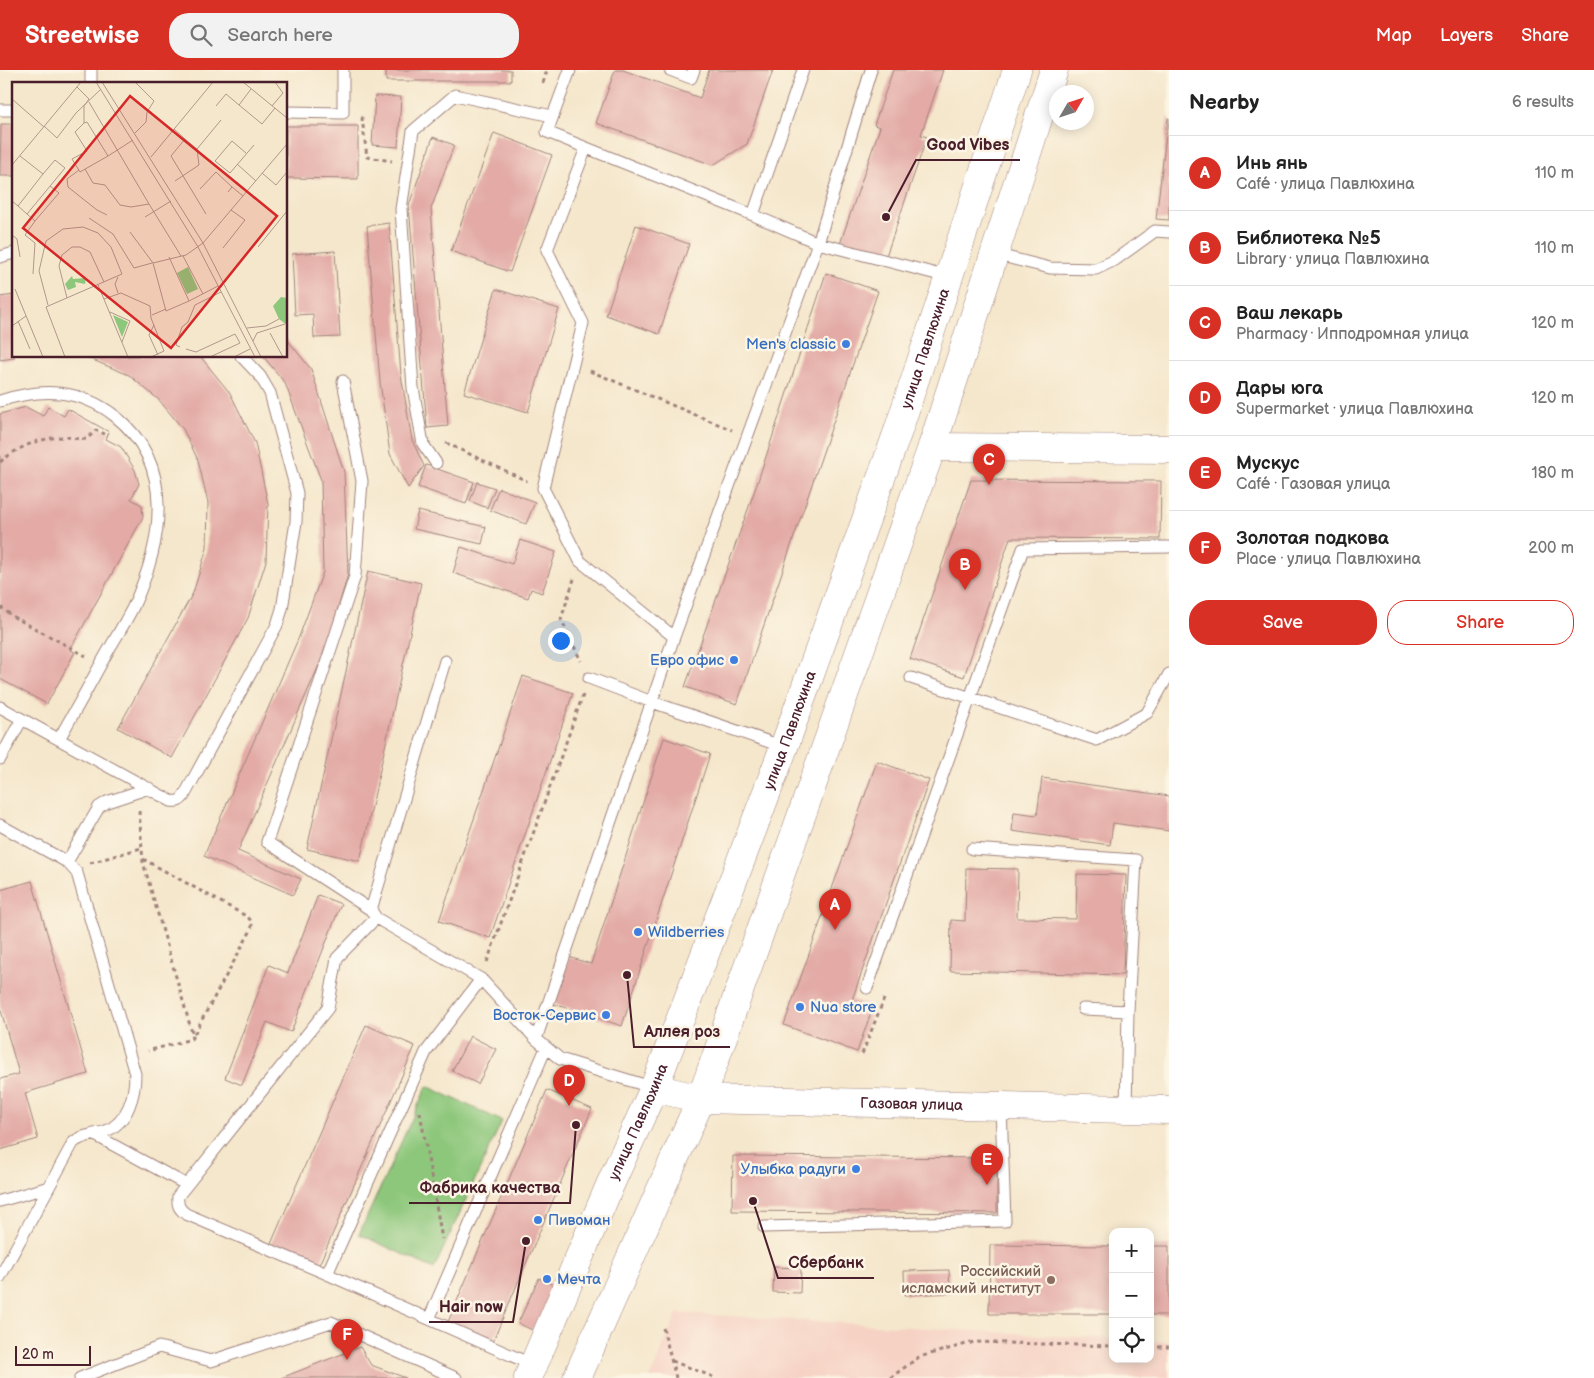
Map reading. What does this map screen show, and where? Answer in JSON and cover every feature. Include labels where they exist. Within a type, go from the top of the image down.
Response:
[{"type":"main road","name":"улица Павлюхина","points":[[531,1372],[610,1185],[654,1088],[784,747],[898,431],[1017,70]]},
{"type":"main road","points":[[577,1378],[701,1099],[932,447],[1054,70]]},
{"type":"main road","points":[[932,447],[1169,450]]},
{"type":"main road","name":"Газовая улица","points":[[654,1088],[701,1099],[1169,1110]]},
{"type":"lane","points":[[288,112],[343,113],[343,70]]},
{"type":"lane","points":[[570,70],[546,132],[818,243],[948,277]]},
{"type":"lane","points":[[670,70],[691,78],[694,70]]},
{"type":"lane","points":[[753,215],[804,70]]},
{"type":"lane","points":[[536,1039],[674,637],[818,243],[871,70]]},
{"type":"lane","points":[[436,463],[423,444],[413,388],[400,209],[413,131],[455,95],[552,116]]},
{"type":"lane","points":[[586,148],[547,250],[583,323],[543,488],[580,561],[674,637]]},
{"type":"lane","points":[[994,254],[1050,268],[1096,269],[1115,260],[1155,231],[1169,232]]},
{"type":"lane","points":[[0,707],[176,802],[184,796],[274,631],[282,609],[296,522],[297,493],[270,393],[260,376],[243,358]]},
{"type":"lane","points":[[343,381],[362,481],[356,576],[267,842],[373,914],[481,979],[536,1039],[560,1059],[654,1088]]},
{"type":"lane","points":[[0,401],[22,394],[44,392],[64,394],[86,399],[110,412],[130,430],[145,450],[154,472],[159,500],[158,532],[138,595],[59,739]]},
{"type":"lane","points":[[867,988],[1023,550],[1169,548]]},
{"type":"lane","points":[[445,660],[373,914],[337,958],[328,1008],[178,1196],[177,1202],[181,1211],[186,1214],[429,1319],[531,1372]]},
{"type":"lane","points":[[911,678],[1097,740],[1147,713],[1169,674]]},
{"type":"lane","points":[[589,678],[652,702],[784,747]]},
{"type":"lane","points":[[0,759],[22,719]]},
{"type":"lane","points":[[70,865],[99,807],[107,802],[149,788]]},
{"type":"lane","points":[[0,825],[70,865],[78,877],[135,1074],[135,1087],[123,1117],[108,1130],[78,1138],[73,1143],[0,1277]]},
{"type":"lane","points":[[972,849],[1136,860],[1128,1011],[1126,1109]]},
{"type":"lane","points":[[328,1274],[426,1052],[481,979]]},
{"type":"lane","points":[[1083,1009],[1128,1011]]},
{"type":"lane","points":[[429,1319],[546,1048]]},
{"type":"lane","points":[[764,1227],[1005,1221],[1002,1106]]},
{"type":"lane","points":[[93,1134],[187,1185]]},
{"type":"lane","points":[[0,1200],[49,1187]]},
{"type":"lane","points":[[80,1378],[159,1346],[212,1361],[331,1322],[456,1378]]},
{"type":"path","points":[[343,113],[362,118],[367,157],[408,164]]},
{"type":"path","points":[[573,364],[748,436]]},
{"type":"path","points":[[0,462],[10,453],[45,439],[64,437],[87,439],[93,432],[98,430]]},
{"type":"path","points":[[443,442],[543,488]]},
{"type":"path","points":[[481,979],[589,678],[561,619],[580,561]]},
{"type":"path","points":[[0,607],[14,617],[72,648]]},
{"type":"path","points":[[138,792],[143,858],[193,1036]]},
{"type":"path","points":[[70,865],[141,848]]},
{"type":"path","points":[[131,1056],[191,1039],[253,925],[246,916],[143,858]]},
{"type":"path","points":[[862,1054],[885,996],[867,988]]},
{"type":"path","points":[[414,1079],[449,1274]]},
{"type":"path","points":[[662,1328],[676,1378]]},
{"type":"path","points":[[890,1378],[919,1357],[974,1342],[1109,1346]]},
{"type":"path","points":[[1154,1347],[1169,1347]]},
{"type":"path","points":[[672,1360],[716,1378]]},
{"type":"shaded area","points":[[677,1313],[1109,1339],[1109,1363],[1154,1363],[1154,1341],[1169,1342],[1169,1378],[650,1378]]},
{"type":"green space","points":[[427,1086],[502,1121],[434,1269],[359,1234]]},
{"type":"building","points":[[386,70],[511,70],[511,81],[386,81]]},
{"type":"building","points":[[615,70],[623,70],[700,98],[709,70],[773,70],[747,144],[713,165],[596,123]]},
{"type":"building","points":[[893,70],[943,70],[921,135],[927,137],[885,259],[840,244],[880,127],[874,125]]},
{"type":"building","points":[[375,96],[401,97],[398,147],[372,145]]},
{"type":"building","points":[[1169,118],[1169,220],[1156,219]]},
{"type":"building","points":[[1,124],[12,124],[12,176],[0,176]]},
{"type":"building","points":[[288,126],[358,126],[358,179],[288,178]]},
{"type":"building","points":[[494,133],[552,155],[510,272],[451,251]]},
{"type":"building","points":[[433,137],[454,145],[431,209],[448,426],[427,428],[409,205]]},
{"type":"building","points":[[389,223],[401,375],[412,440],[424,466],[408,488],[390,454],[380,382],[367,226]]},
{"type":"building","points":[[636,225],[689,244],[659,334],[606,315]]},
{"type":"building","points":[[335,251],[340,337],[314,338],[313,314],[295,315],[292,254]]},
{"type":"building","points":[[826,273],[878,291],[737,704],[685,687],[758,481]]},
{"type":"building","points":[[496,289],[559,309],[528,412],[464,393]]},
{"type":"building","points":[[12,295],[12,358],[14,358],[0,360],[0,297]]},
{"type":"building","points":[[288,340],[311,369],[344,472],[348,574],[326,649],[238,851],[301,879],[293,895],[204,856],[299,637],[323,572],[321,480],[285,383],[265,358],[288,358]]},
{"type":"building","points":[[88,358],[202,358],[230,393],[255,443],[268,504],[266,561],[248,618],[172,758],[118,728],[193,593],[207,548],[208,503],[198,460],[183,429],[159,400],[129,375]]},
{"type":"building","points":[[26,407],[43,416],[48,407],[64,416],[68,409],[109,432],[106,439],[121,447],[135,470],[139,484],[131,499],[142,505],[143,517],[70,650],[75,652],[47,704],[0,679],[0,414]]},
{"type":"building","points":[[426,465],[474,482],[466,504],[418,487]]},
{"type":"building","points":[[971,480],[1161,481],[1160,539],[1010,538],[964,677],[910,659]]},
{"type":"building","points":[[477,482],[495,488],[487,508],[470,501]]},
{"type":"building","points":[[499,488],[535,502],[526,524],[490,510]]},
{"type":"building","points":[[418,511],[486,527],[482,544],[414,529]]},
{"type":"building","points":[[520,540],[556,552],[542,593],[531,589],[528,598],[453,573],[461,547],[512,564]]},
{"type":"building","points":[[368,571],[421,583],[360,861],[307,849]]},
{"type":"building","points":[[523,676],[573,693],[490,938],[439,921]]},
{"type":"building","points":[[664,738],[710,754],[622,1026],[554,1004],[569,957],[591,964]]},
{"type":"building","points":[[877,761],[929,780],[852,1000],[873,1007],[857,1052],[784,1025]]},
{"type":"building","points":[[1042,778],[1169,796],[1169,831],[1113,823],[1110,845],[1012,831],[1014,812],[1037,815]]},
{"type":"building","points":[[966,868],[1018,869],[1017,918],[1076,919],[1077,874],[1126,875],[1123,975],[950,971],[951,920],[965,921]]},
{"type":"building","points":[[32,881],[88,1074],[25,1093],[38,1139],[0,1150],[0,1079],[19,1074],[0,1007],[0,890]]},
{"type":"building","points":[[318,895],[341,904],[291,1032],[267,1022],[242,1085],[225,1078],[269,965],[288,973]]},
{"type":"building","points":[[366,1025],[415,1046],[318,1267],[270,1246]]},
{"type":"building","points":[[470,1036],[496,1049],[478,1084],[452,1071]]},
{"type":"building","points":[[547,1090],[592,1109],[493,1341],[448,1322]]},
{"type":"building","points":[[733,1156],[997,1158],[997,1213],[732,1211]]},
{"type":"building","name":"Российский исламский институт","points":[[990,1245],[1109,1246],[1109,1314],[989,1314]]},
{"type":"building","points":[[1154,1246],[1169,1246],[1169,1315],[1154,1315]]},
{"type":"building","points":[[774,1267],[801,1268],[800,1293],[773,1292]]},
{"type":"building","points":[[949,1270],[950,1293],[905,1295],[904,1271]]},
{"type":"building","points":[[539,1278],[557,1287],[536,1332],[518,1323]]},
{"type":"building","points":[[360,1347],[371,1365],[406,1378],[281,1378]]},
{"type":"place","name":"Good Vibes","points":[[886,217]]},
{"type":"place","name":"Men's classic","points":[[846,344]]},
{"type":"place","name":"Ваш лекарь","points":[[989,485]]},
{"type":"place","name":"Библиотека №5","points":[[965,590]]},
{"type":"place","name":"Евро офис","points":[[734,660]]},
{"type":"place","name":"Инь янь","points":[[835,930]]},
{"type":"place","name":"Wildberries","points":[[638,932]]},
{"type":"place","name":"Аллея роз","points":[[627,975]]},
{"type":"place","name":"Nua store","points":[[800,1007]]},
{"type":"place","name":"Восток-Сервис","points":[[606,1015]]},
{"type":"place","name":"Дары юга","points":[[569,1106]]},
{"type":"place","name":"Фабрика качества","points":[[576,1125]]},
{"type":"place","name":"Улыбка радуги","points":[[856,1169]]},
{"type":"place","name":"Мускус","points":[[987,1185]]},
{"type":"place","name":"Сбербанк","points":[[753,1201]]},
{"type":"place","name":"Пивоман","points":[[538,1220]]},
{"type":"place","name":"Hair now","points":[[526,1241]]},
{"type":"place","name":"Мечта","points":[[547,1279]]},
{"type":"place","name":"Российский исламский институт","points":[[1051,1280]]},
{"type":"place","name":"Золотая подкова","points":[[347,1360]]}]
